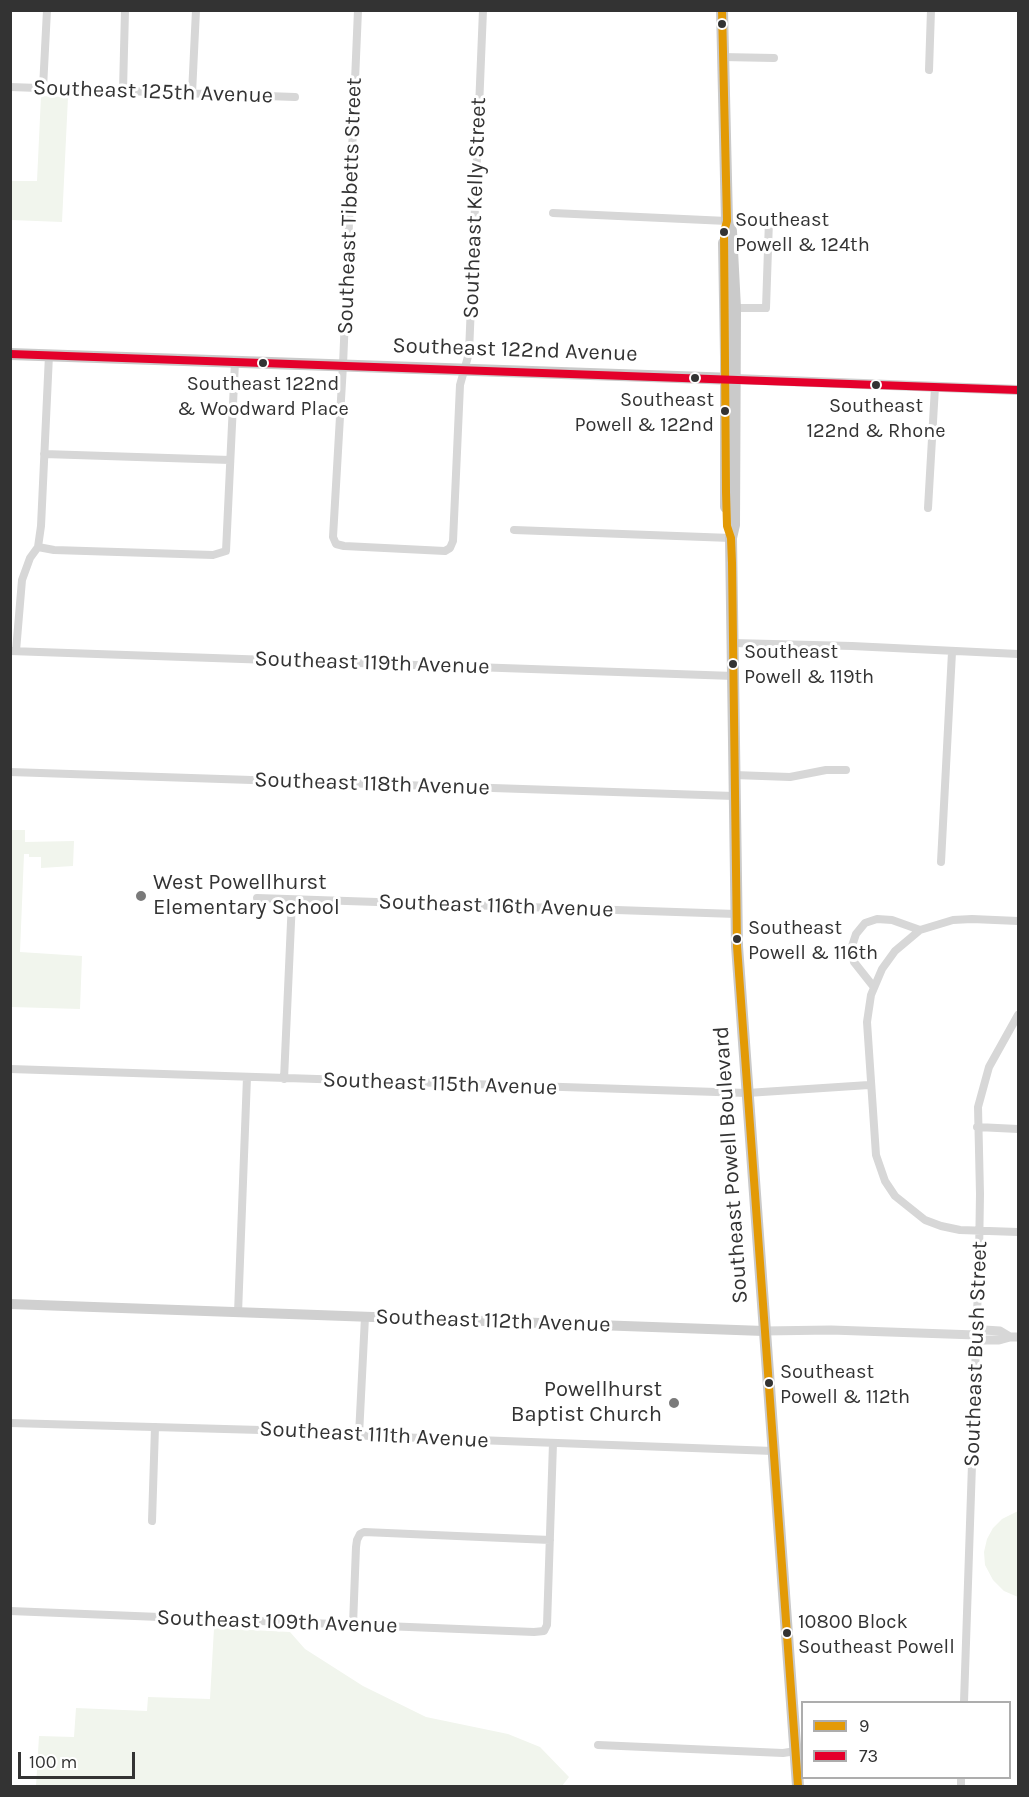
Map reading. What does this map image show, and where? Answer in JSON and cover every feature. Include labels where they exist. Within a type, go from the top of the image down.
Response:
[{"type":"main road","name":"Southeast Powell Boulevard","points":[[722,10],[727,221],[724,232],[731,379],[734,525],[731,538],[736,914],[773,1451],[798,1732],[796,1751],[798,1786]]},
{"type":"main road","name":"Southeast Powell Boulevard","points":[[727,221],[731,231],[735,308],[731,379]]},
{"type":"main road","name":"Southeast 122nd Avenue","points":[[10,354],[1018,390]]},
{"type":"main road","name":"Southeast 112th Avenue","points":[[10,1304],[764,1331]]},
{"type":"street","points":[[43,88],[47,10]]},
{"type":"street","points":[[123,91],[125,10]]},
{"type":"street","points":[[192,94],[196,10]]},
{"type":"street","name":"Southeast Tibbetts Street","points":[[358,10],[343,365],[333,537],[336,544],[344,546],[445,551],[450,548]]},
{"type":"street","name":"Southeast Kelly Street","points":[[450,548],[453,541],[460,385],[469,353],[483,10]]},
{"type":"street","points":[[929,70],[931,10]]},
{"type":"street","points":[[722,57],[774,58]]},
{"type":"street","name":"Southeast 125th Avenue","points":[[10,87],[295,98]]},
{"type":"street","points":[[554,213],[727,221]]},
{"type":"street","points":[[735,308],[766,308],[769,220]]},
{"type":"street","points":[[13,651],[22,580],[30,558],[38,547],[49,355]]},
{"type":"street","points":[[38,547],[54,550],[213,555],[226,551],[235,362]]},
{"type":"street","points":[[928,508],[935,387]]},
{"type":"street","points":[[44,454],[230,460]]},
{"type":"street","points":[[514,530],[731,538]]},
{"type":"street","points":[[734,643],[1018,654]]},
{"type":"street","name":"Southeast 119th Avenue","points":[[13,651],[734,676]]},
{"type":"street","points":[[941,862],[952,652]]},
{"type":"street","points":[[734,775],[790,777],[826,770],[846,770]]},
{"type":"street","name":"Southeast 118th Avenue","points":[[10,772],[734,796]]},
{"type":"street","name":"Southeast 116th Avenue","points":[[257,898],[736,914]]},
{"type":"street","points":[[284,1079],[292,900]]},
{"type":"street","points":[[873,986],[854,962],[852,946],[856,934],[865,923],[878,919],[892,920],[920,930]]},
{"type":"street","points":[[1018,921],[953,920],[920,930],[895,951],[882,969],[873,986],[867,1022],[876,1155],[885,1181],[895,1196],[925,1220],[960,1230],[1018,1232]]},
{"type":"street","name":"Southeast Bush Street","points":[[964,1701],[980,1230],[977,1127],[979,1099],[988,1067],[1018,1015]]},
{"type":"street","name":"Southeast 115th Avenue","points":[[10,1069],[747,1093],[870,1085]]},
{"type":"street","points":[[238,1313],[247,1077]]},
{"type":"street","points":[[977,1127],[1018,1129]]},
{"type":"street","points":[[359,1435],[365,1317]]},
{"type":"street","name":"Southeast 112th Avenue","points":[[764,1331],[831,1330],[976,1335],[984,1330],[1014,1337]]},
{"type":"street","name":"Southeast 111th Avenue","points":[[10,1423],[324,1431],[359,1435],[773,1451]]},
{"type":"street","points":[[152,1521],[155,1427]]},
{"type":"street","points":[[353,1625],[356,1547],[360,1534],[368,1531],[550,1540],[553,1443]]},
{"type":"street","name":"Southeast 109th Avenue","points":[[10,1611],[544,1631],[547,1625],[550,1540]]},
{"type":"street","points":[[598,1744],[783,1754],[796,1751]]},
{"type":"shaded area","points":[[41,96],[68,97],[62,222],[11,220],[11,181],[37,181]]},
{"type":"shaded area","points":[[11,830],[25,830],[25,842],[74,841],[73,866],[41,868],[41,857],[29,857],[29,854],[24,854],[20,952],[82,956],[80,1009],[11,1007]]},
{"type":"shaded area","points":[[1018,1511],[1018,1597],[1004,1591],[993,1580],[985,1565],[984,1552],[993,1528],[1002,1519]]},
{"type":"shaded area","points":[[214,1628],[290,1632],[305,1649],[363,1686],[426,1717],[508,1734],[540,1747],[569,1777],[562,1786],[36,1786],[39,1736],[74,1737],[76,1708],[147,1711],[148,1697],[210,1699]]},
{"type":"transit line","name":"9","points":[[722,10],[727,221],[724,232],[726,492],[727,526],[731,538],[732,563],[737,946],[798,1786]]},
{"type":"transit line","name":"73","points":[[10,354],[1018,390]]},
{"type":"place","name":"Southeast Powell & 124th","points":[[724,232]]},
{"type":"place","name":"Southeast 122nd & Woodward Place","points":[[263,363]]},
{"type":"place","name":"Southeast 122nd & Rhone","points":[[876,385]]},
{"type":"place","name":"Southeast Powell & 122nd","points":[[725,411]]},
{"type":"place","name":"Southeast Powell & 119th","points":[[733,664]]},
{"type":"place","name":"West Powellhurst Elementary School","points":[[141,896]]},
{"type":"place","name":"Southeast Powell & 116th","points":[[737,939]]},
{"type":"place","name":"Southeast Powell & 112th","points":[[769,1383]]},
{"type":"place","name":"Powellhurst Baptist Church","points":[[674,1403]]},
{"type":"place","name":"10800 Block Southeast Powell","points":[[787,1633]]}]
